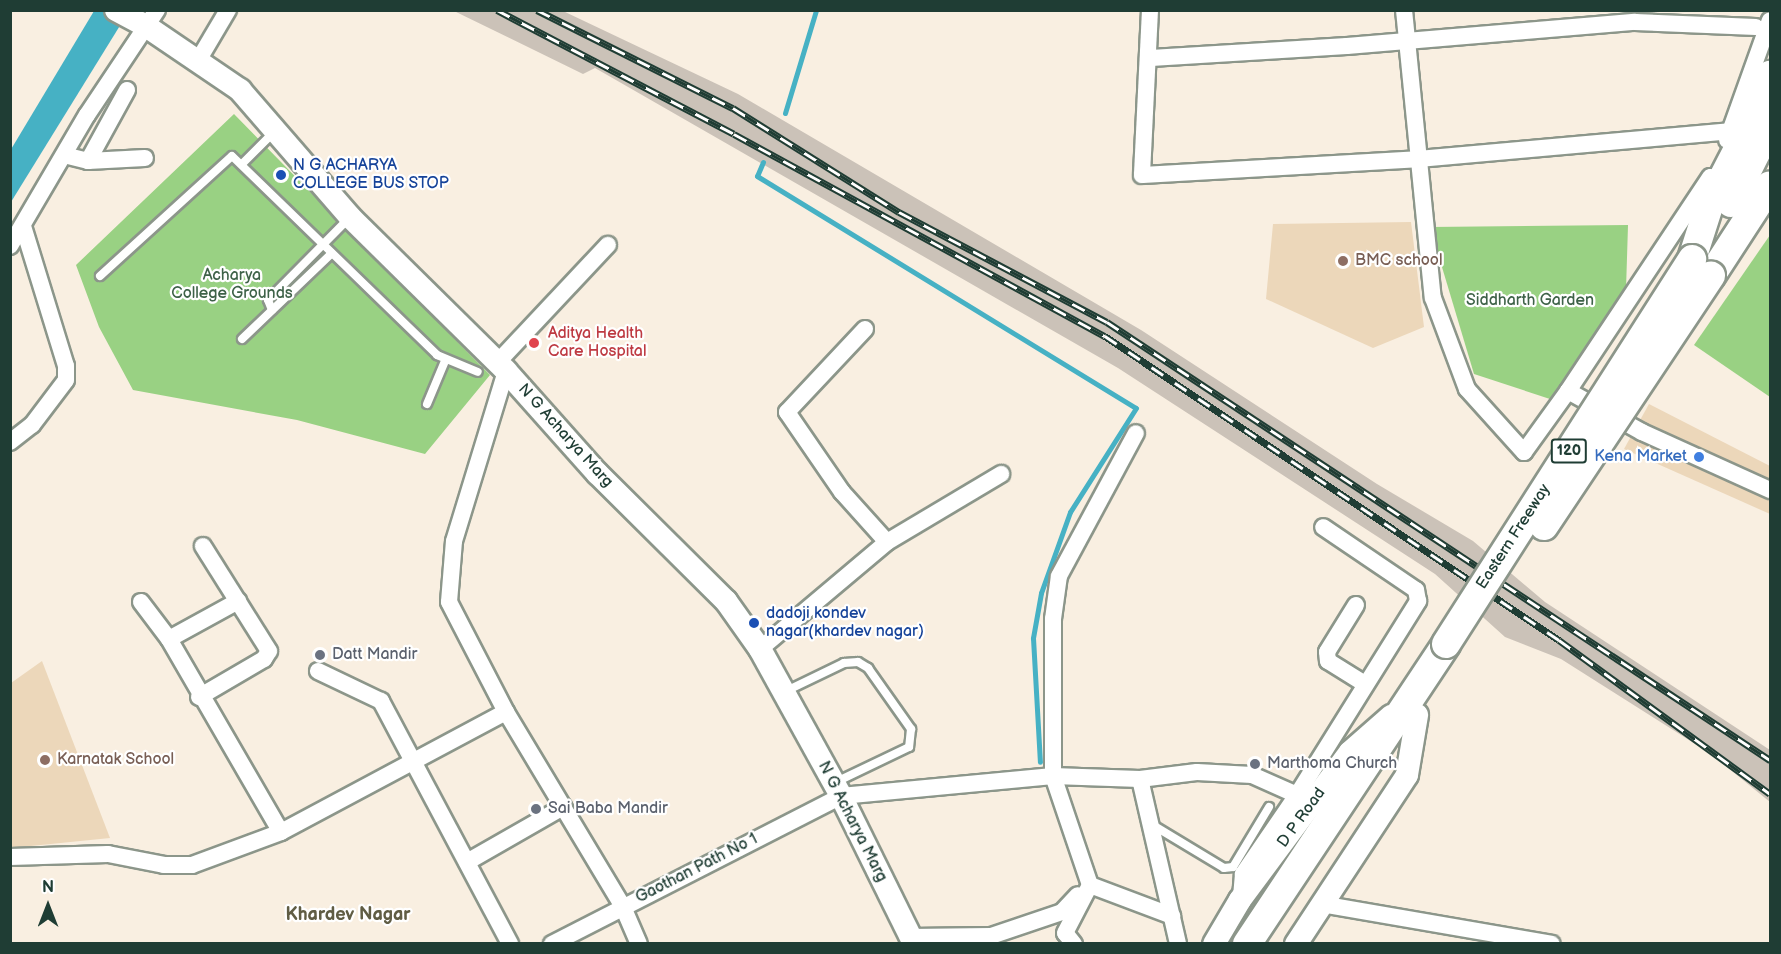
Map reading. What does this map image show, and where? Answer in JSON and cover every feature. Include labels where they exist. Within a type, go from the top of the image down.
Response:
[{"type":"highway","points":[[1702,267],[1710,203],[1755,116],[1770,75]]},
{"type":"highway","name":"Eastern Freeway","points":[[1749,213],[1770,125]]},
{"type":"highway","name":"Eastern Freeway","points":[[1267,944],[1410,710],[1452,650],[1702,267],[1770,185]]},
{"type":"highway","points":[[1702,267],[1757,234],[1749,213]]},
{"type":"highway","name":"Eastern Freeway","points":[[1247,944],[1374,767]]},
{"type":"main road","name":"N G Acharya Marg","points":[[138,16],[240,90],[277,129],[350,217],[494,369],[726,601],[760,649],[838,790],[907,938]]},
{"type":"main road","name":"D P Road","points":[[1214,944],[1240,900],[1350,752],[1410,710]]},
{"type":"main road","points":[[1296,944],[1407,775],[1410,710]]},
{"type":"street","points":[[199,60],[228,10]]},
{"type":"street","points":[[1150,10],[1151,58],[1142,175],[1418,159],[1730,131]]},
{"type":"street","points":[[1151,58],[1407,40],[1635,22],[1763,23],[1730,131],[1714,171],[1568,391],[1524,452],[1467,388],[1433,298],[1418,159],[1407,40],[1404,10]]},
{"type":"street","points":[[10,246],[64,155],[138,16]]},
{"type":"street","points":[[87,161],[127,90]]},
{"type":"street","points":[[64,155],[87,161],[145,158]]},
{"type":"street","points":[[10,442],[32,425],[66,380],[66,366],[23,226]]},
{"type":"street","points":[[608,246],[494,369],[454,541],[449,602],[506,712],[623,907],[639,944]]},
{"type":"street","points":[[865,329],[787,412],[842,492],[887,542]]},
{"type":"street","points":[[1568,391],[1642,432],[1770,490]]},
{"type":"street","points":[[907,938],[991,936],[1068,909],[1081,884],[1048,776],[1053,619],[1059,576],[1136,433]]},
{"type":"street","points":[[760,649],[887,542],[1001,474]]},
{"type":"street","points":[[1240,900],[1243,874],[1297,795],[1418,600],[1416,590],[1323,527]]},
{"type":"street","points":[[199,697],[268,655],[268,647],[203,546]]},
{"type":"street","points":[[169,639],[238,601]]},
{"type":"street","points":[[141,602],[169,639],[199,697],[252,778],[280,832]]},
{"type":"street","points":[[1356,605],[1328,652],[1328,661],[1365,684]]},
{"type":"street","points":[[318,671],[381,701],[510,944]]},
{"type":"street","points":[[10,857],[108,854],[164,865],[192,865],[280,832],[411,758],[506,712]]},
{"type":"street","points":[[838,790],[993,788],[1048,776],[1140,779],[1197,772],[1252,775],[1297,795]]},
{"type":"street","points":[[1048,776],[1090,885],[1172,916]]},
{"type":"street","points":[[1140,779],[1178,944]]},
{"type":"street","name":"Gaothan Path No 1","points":[[552,944],[838,790]]},
{"type":"street","points":[[467,862],[563,807]]},
{"type":"street","points":[[1074,944],[1065,933],[1090,885]]},
{"type":"street","points":[[1321,904],[1552,944]]},
{"type":"lane","points":[[243,163],[277,129]]},
{"type":"lane","points":[[100,276],[226,158],[237,157],[332,253],[445,361],[494,369]]},
{"type":"lane","points":[[272,310],[268,300],[350,217]]},
{"type":"lane","points":[[242,339],[332,253]]},
{"type":"lane","points":[[427,404],[445,361]]},
{"type":"lane","points":[[784,692],[844,663],[858,662],[868,668],[911,729],[909,747],[838,790]]},
{"type":"lane","points":[[1150,824],[1224,868],[1233,867],[1269,807]]},
{"type":"shaded area","points":[[454,11],[563,11],[738,94],[1141,330],[1377,484],[1473,541],[1545,602],[1770,750],[1770,802],[1711,754],[1561,659],[1505,637],[1435,574],[1118,368],[595,68],[583,74]]},
{"type":"shaded area","name":"BMC school","points":[[1411,222],[1424,327],[1373,348],[1266,299],[1273,224]]},
{"type":"shaded area","name":"Kena Market","points":[[1649,404],[1770,466],[1770,514],[1624,449]]},
{"type":"shaded area","name":"Karnatak School","points":[[42,661],[110,838],[11,848],[11,683]]},
{"type":"green space","name":"Acharya College Grounds","points":[[234,114],[490,375],[425,454],[297,420],[133,390],[99,327],[76,265]]},
{"type":"green space","name":"Siddharth Garden","points":[[1628,225],[1626,290],[1553,400],[1474,374],[1430,227]]},
{"type":"green space","points":[[1770,235],[1770,397],[1694,345]]},
{"type":"water","points":[[94,11],[129,11],[11,202],[10,151]]},
{"type":"waterway","points":[[785,113],[816,10]]},
{"type":"waterway","points":[[763,162],[757,176],[1136,408],[1070,512],[1041,593],[1033,638],[1040,762]]},
{"type":"railway","points":[[497,10],[734,134],[1105,336],[1559,640],[1770,794]]},
{"type":"railway","points":[[537,10],[733,108],[899,212],[1107,322],[1770,760]]},
{"type":"place","name":"N G ACHARYA COLLEGE BUS STOP","points":[[281,175]]},
{"type":"place","name":"BMC school","points":[[1343,261]]},
{"type":"place","name":"Aditya Health Care Hospital","points":[[534,343]]},
{"type":"place","name":"Kena Market","points":[[1699,457]]},
{"type":"place","name":"dadoji kondev nagar(khardev nagar)","points":[[754,623]]},
{"type":"place","name":"Datt Mandir","points":[[320,655]]},
{"type":"place","name":"Karnatak School","points":[[45,760]]},
{"type":"place","name":"Marthoma Church","points":[[1255,764]]},
{"type":"place","name":"Sai Baba Mandir","points":[[536,809]]},
{"type":"district","name":"Khardev Nagar","points":[[348,915]]}]
